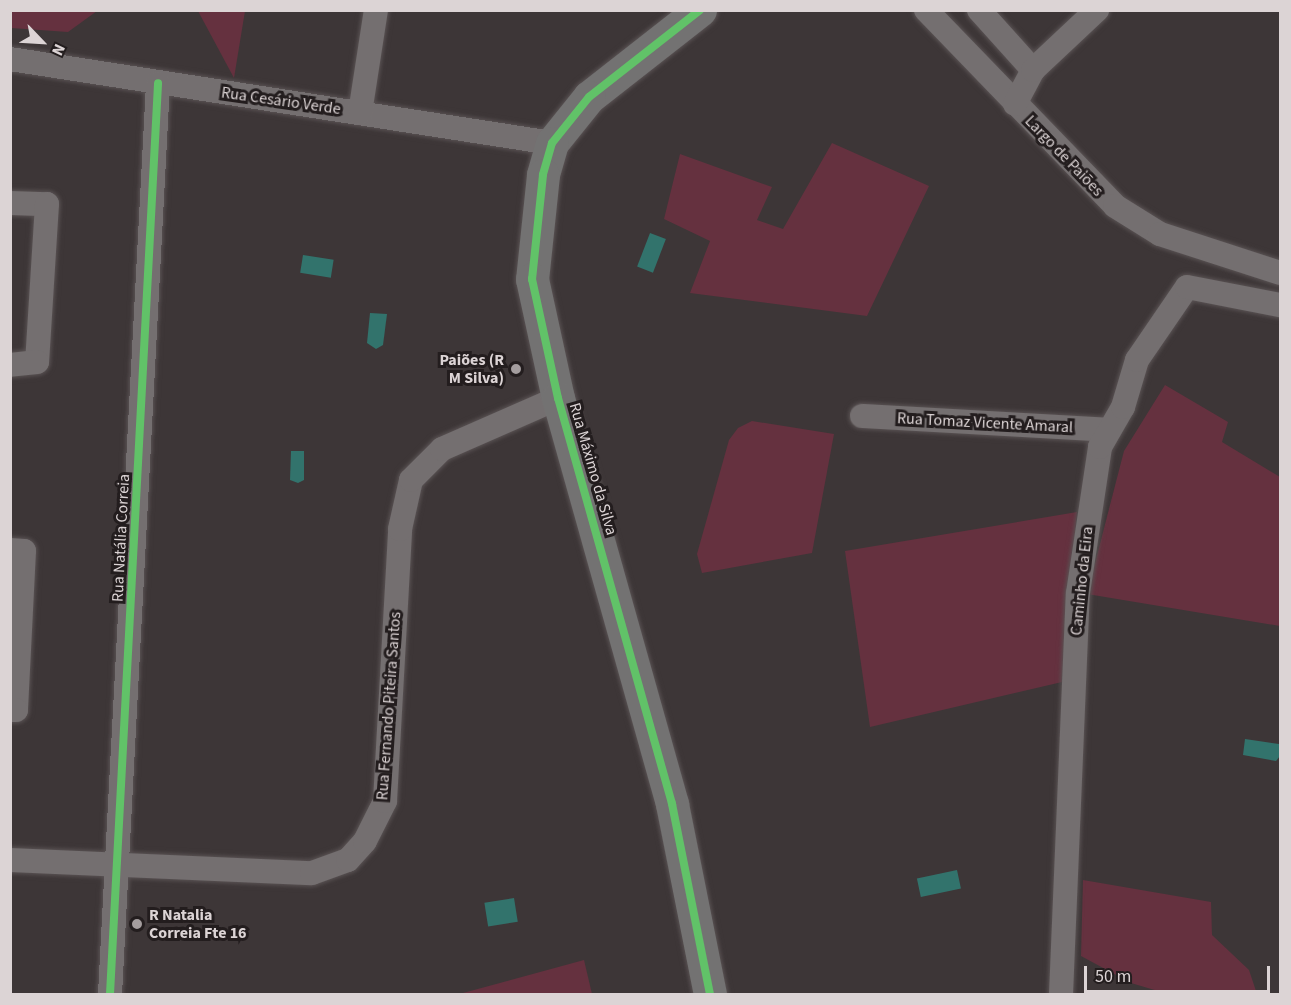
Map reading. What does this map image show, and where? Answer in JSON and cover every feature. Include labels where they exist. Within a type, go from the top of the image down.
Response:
[{"type":"street","points":[[360,113],[376,10]]},
{"type":"street","name":"Rua Máximo da Silva","points":[[700,10],[589,97],[552,143],[543,175],[532,279],[558,398],[672,804],[710,994]]},
{"type":"street","name":"Largo de Paiões","points":[[926,10],[1114,206],[1160,234],[1281,273]]},
{"type":"street","points":[[979,10],[1034,70]]},
{"type":"street","name":"Largo de Paiões","points":[[1015,104],[1034,70],[1090,15]]},
{"type":"street","name":"Rua Cesário Verde","points":[[10,59],[552,143]]},
{"type":"street","name":"Rua Natália Correia","points":[[110,994],[158,83]]},
{"type":"street","points":[[10,203],[47,204],[38,362],[10,365]]},
{"type":"street","name":"Caminho da Eira","points":[[1061,994],[1078,593],[1100,447],[1123,407],[1137,360],[1187,287],[1281,305]]},
{"type":"street","name":"Rua Fernando Piteira Santos","points":[[10,861],[312,873],[348,860],[365,841],[385,801],[400,529],[411,480],[442,449],[558,398]]},
{"type":"street","name":"Rua Tomaz Vicente Amaral","points":[[862,416],[1109,430]]},
{"type":"street","points":[[10,550],[24,551],[16,710],[10,710]]},
{"type":"shaded area","points":[[10,11],[97,11],[68,32],[11,28]]},
{"type":"shaded area","points":[[198,11],[245,11],[234,78]]},
{"type":"shaded area","points":[[832,143],[929,186],[867,316],[690,293],[710,241],[664,219],[680,154],[772,187],[757,220],[783,229]]},
{"type":"shaded area","points":[[1165,385],[1228,422],[1222,442],[1280,477],[1280,626],[1087,594],[1124,451]]},
{"type":"shaded area","points":[[752,421],[834,434],[812,553],[702,573],[697,554],[729,440],[738,428]]},
{"type":"shaded area","points":[[1077,512],[1062,682],[870,727],[845,551]]},
{"type":"shaded area","points":[[1083,880],[1211,902],[1212,935],[1249,970],[1257,994],[1168,994],[1131,983],[1081,956]]},
{"type":"shaded area","points":[[584,960],[592,994],[463,994],[463,993]]},
{"type":"water","points":[[650,233],[666,239],[653,273],[637,267]]},
{"type":"water","points":[[303,255],[334,260],[331,278],[300,273]]},
{"type":"water","points":[[370,313],[387,314],[383,345],[376,349],[367,343]]},
{"type":"water","points":[[291,451],[304,451],[304,480],[298,483],[290,480]]},
{"type":"water","points":[[1245,739],[1279,744],[1280,756],[1276,761],[1243,755]]},
{"type":"water","points":[[957,870],[961,889],[921,897],[917,879]]},
{"type":"water","points":[[514,898],[518,922],[488,926],[484,903]]},
{"type":"cycle path","points":[[700,10],[589,97],[552,143],[543,175],[532,279],[558,398],[672,804],[710,994]]},
{"type":"cycle path","points":[[110,994],[158,83]]},
{"type":"place","name":"Paiões (R M Silva)","points":[[516,369]]},
{"type":"place","name":"R Natalia Correia Fte 16","points":[[137,924]]}]
